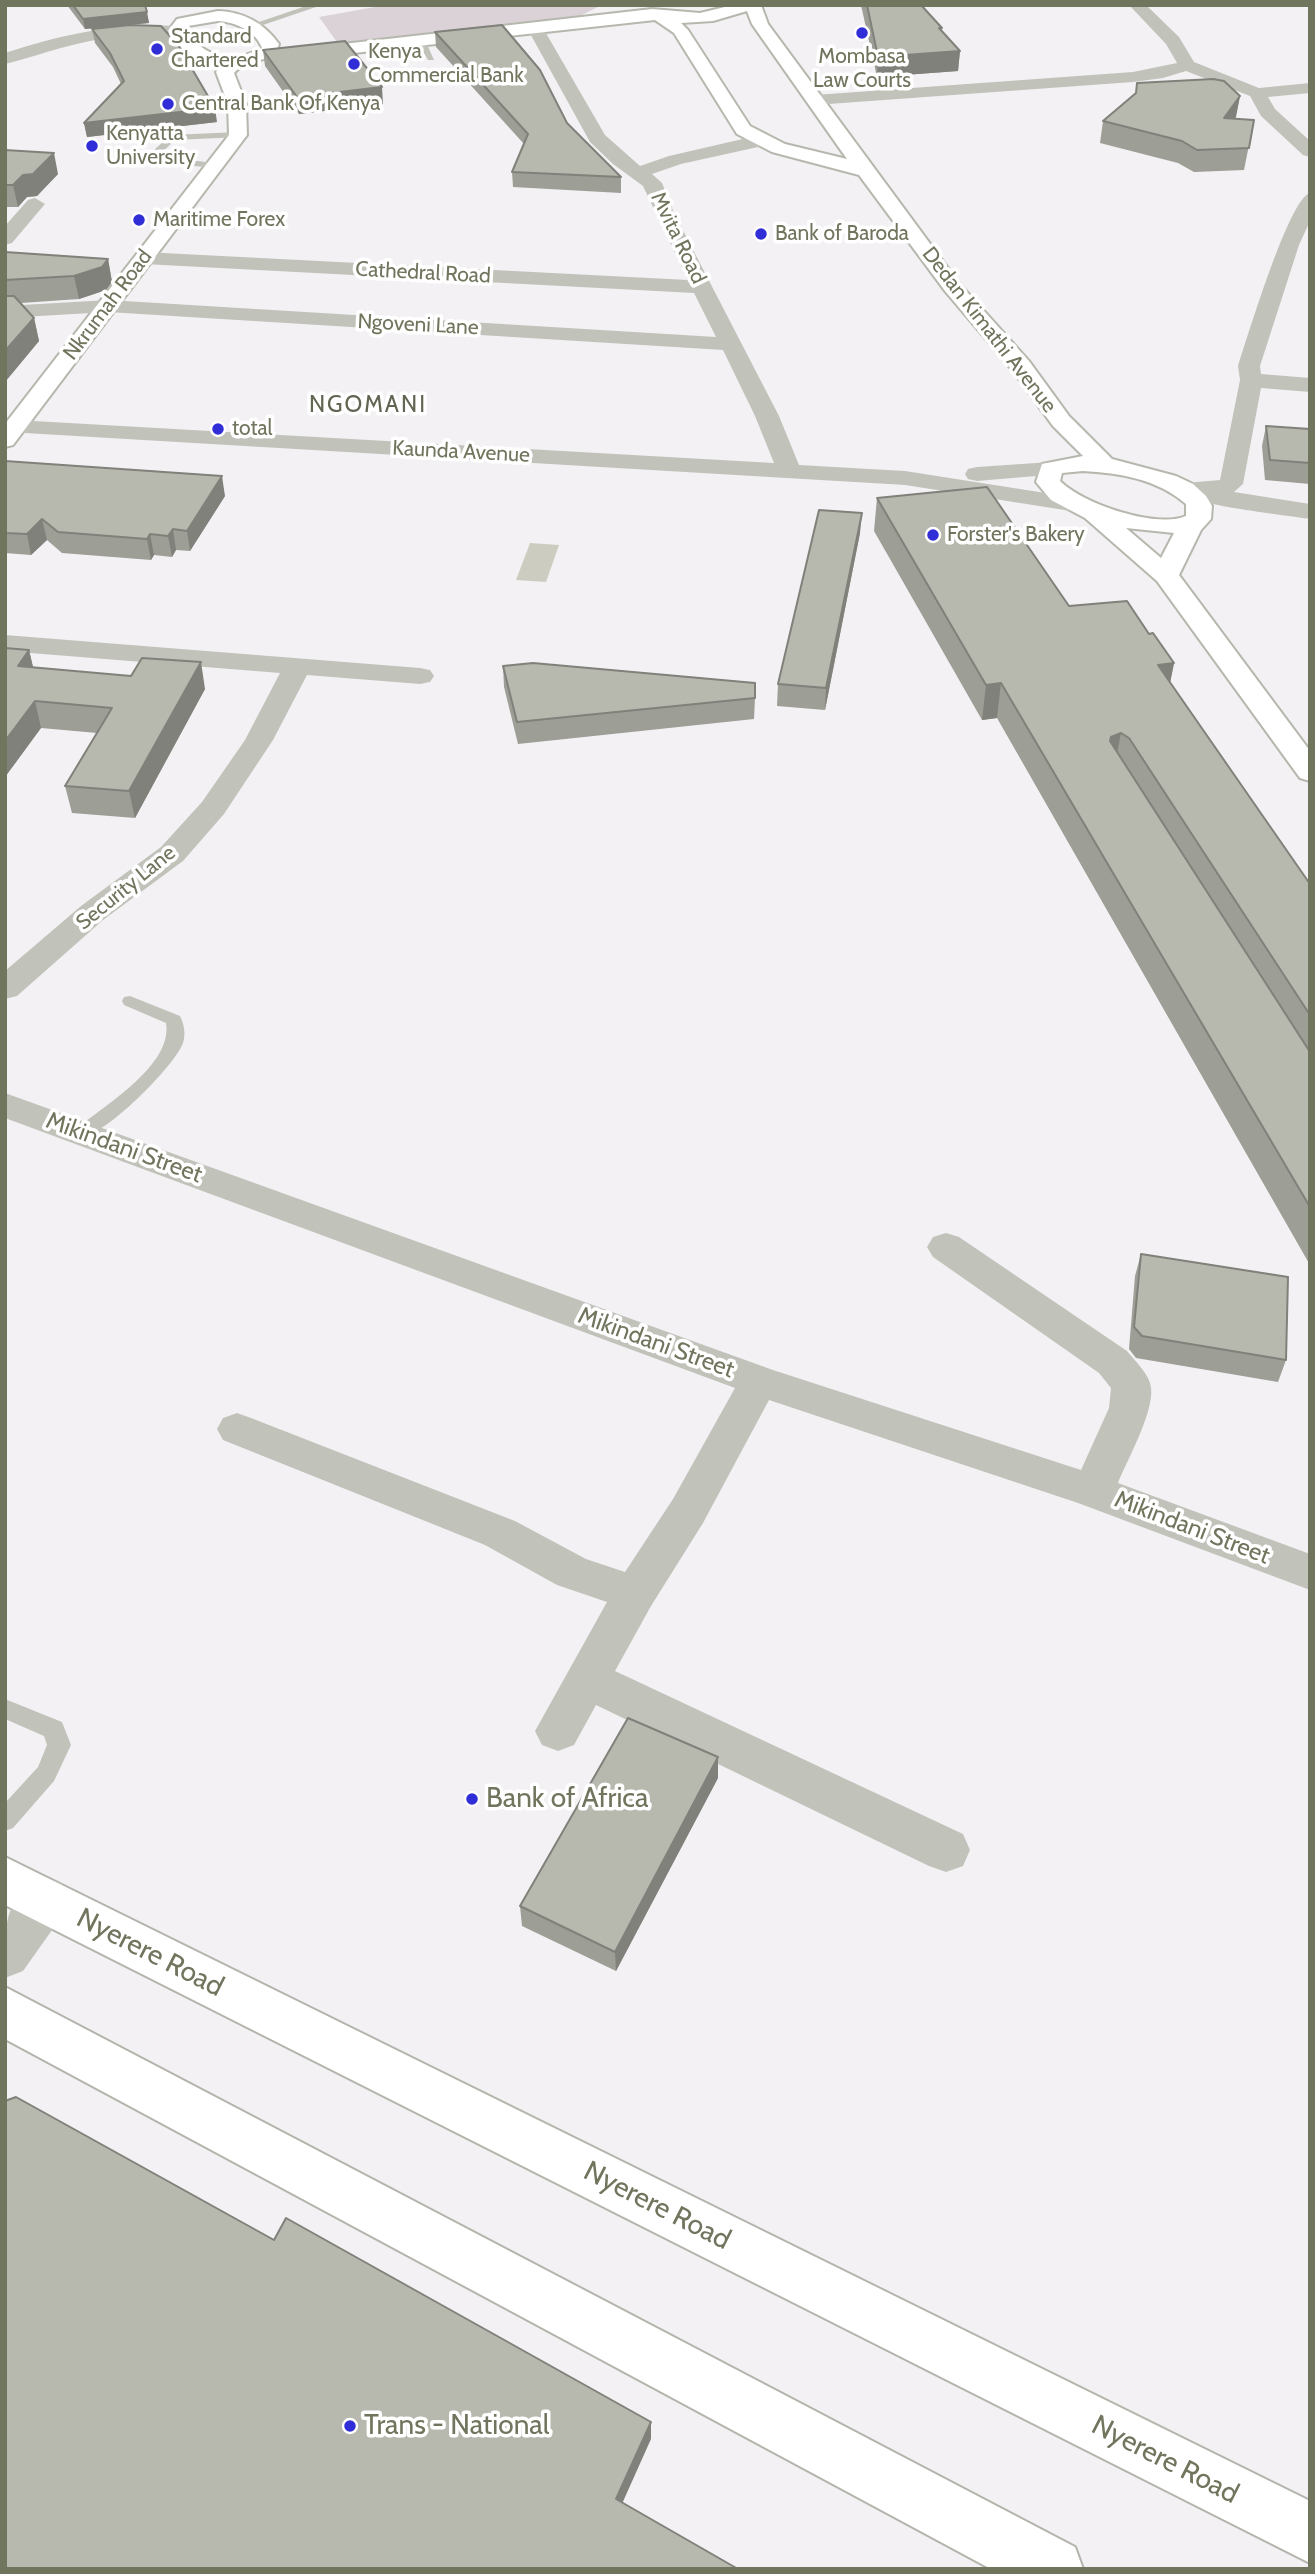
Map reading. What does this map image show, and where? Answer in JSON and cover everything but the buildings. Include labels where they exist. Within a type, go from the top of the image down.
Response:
[{"type":"main road","points":[[586,20],[614,5]]},
{"type":"main road","points":[[635,5],[658,15],[680,30],[743,131],[760,141],[867,172]]},
{"type":"main road","points":[[194,52],[236,60],[265,50],[321,53],[586,20],[658,15],[725,15],[746,5]]},
{"type":"main road","name":"Dedan Kimathi Avenue","points":[[753,5],[760,24],[952,286],[1021,366],[1060,421],[1105,465]]},
{"type":"main road","points":[[226,79],[209,70],[178,26],[198,18],[237,17],[254,25],[265,50]]},
{"type":"main road","points":[[236,60],[225,72],[240,117],[238,135]]},
{"type":"main road","name":"Nkrumah Road","points":[[11,433],[238,135]]},
{"type":"main road","points":[[812,155],[839,149],[846,143]]},
{"type":"main road","name":"Dedan Kimathi Avenue","points":[[1055,467],[1060,421]]},
{"type":"main road","points":[[1166,575],[1200,508],[1178,487],[1105,465],[1079,462],[1055,467],[1048,482],[1057,493],[1081,508],[1166,575],[1310,772]]},
{"type":"main road","points":[[1081,508],[1149,525],[1194,523]]},
{"type":"main road","name":"Nyerere Road","points":[[25,1890],[1310,2533]]},
{"type":"main road","points":[[5,2012],[1053,2569]]},
{"type":"street","points":[[1137,5],[1173,41],[1187,65],[1257,93],[1310,88]]},
{"type":"street","points":[[168,11],[198,18]]},
{"type":"street","points":[[5,60],[62,39],[109,31],[178,26],[168,11]]},
{"type":"street","name":"Mvita Road","points":[[536,28],[597,138],[652,183],[729,344],[767,416],[789,471]]},
{"type":"street","points":[[815,100],[1133,76],[1163,73],[1187,65]]},
{"type":"street","points":[[1257,93],[1267,112],[1310,151]]},
{"type":"street","points":[[640,172],[676,160],[760,141]]},
{"type":"street","points":[[1178,487],[1223,490],[1231,484],[1251,380],[1250,366],[1290,275],[1310,199]]},
{"type":"street","points":[[5,239],[36,204]]},
{"type":"street","name":"Cathedral Road","points":[[144,258],[350,295],[702,288]]},
{"type":"street","name":"Ngoveni Lane","points":[[7,312],[350,295],[729,344]]},
{"type":"street","points":[[7,312],[91,328]]},
{"type":"street","points":[[1251,380],[1310,385]]},
{"type":"street","name":"Kaunda Avenue","points":[[11,433],[905,478]]},
{"type":"street","points":[[905,478],[1055,467]]},
{"type":"street","points":[[905,478],[1081,508]]},
{"type":"street","points":[[1178,487],[1310,512]]},
{"type":"street","points":[[1194,523],[1227,512],[1310,512]]},
{"type":"street","points":[[5,643],[420,676]]},
{"type":"street","name":"Security Lane","points":[[5,989],[92,913],[172,854],[213,808],[259,740],[297,667]]},
{"type":"street","name":"Mikindani Street","points":[[5,1105],[759,1381],[1093,1491],[1310,1572]]},
{"type":"street","points":[[946,1247],[1113,1362],[1131,1385],[1129,1408],[1093,1491]]},
{"type":"street","points":[[558,1731],[635,1593],[688,1511],[759,1381]]},
{"type":"street","points":[[237,1429],[500,1533],[572,1572],[635,1593]]},
{"type":"street","points":[[587,1679],[946,1850]]},
{"type":"street","points":[[5,1954],[25,1890]]},
{"type":"lane","points":[[254,25],[318,5]]},
{"type":"lane","points":[[418,40],[431,58]]},
{"type":"lane","points":[[214,166],[158,160],[152,157],[173,137],[238,135]]},
{"type":"lane","points":[[82,1133],[155,1072],[174,1044],[174,1020],[130,1001]]},
{"type":"lane","points":[[5,1709],[54,1729],[59,1745],[46,1774],[5,1819]]},
{"type":"shaded area","points":[[386,5],[602,5],[576,18],[339,45],[319,17]]},
{"type":"shaded area","points":[[530,543],[559,545],[546,582],[516,580]]},
{"type":"place","name":"Mombasa Law Courts","points":[[862,33]]},
{"type":"place","name":"Standard Chartered","points":[[157,49]]},
{"type":"place","name":"Kenya Commercial Bank","points":[[354,64]]},
{"type":"place","name":"Central Bank Of Kenya","points":[[168,104]]},
{"type":"place","name":"Kenyatta University","points":[[92,146]]},
{"type":"place","name":"Maritime Forex","points":[[139,220]]},
{"type":"place","name":"Bank of Baroda","points":[[761,234]]},
{"type":"place","name":"total","points":[[218,429]]},
{"type":"place","name":"Forster's Bakery","points":[[933,535]]},
{"type":"place","name":"Bank of Africa","points":[[472,1799]]},
{"type":"place","name":"Trans - National","points":[[350,2426]]},
{"type":"district","name":"NGOMANI","points":[[368,405]]}]
